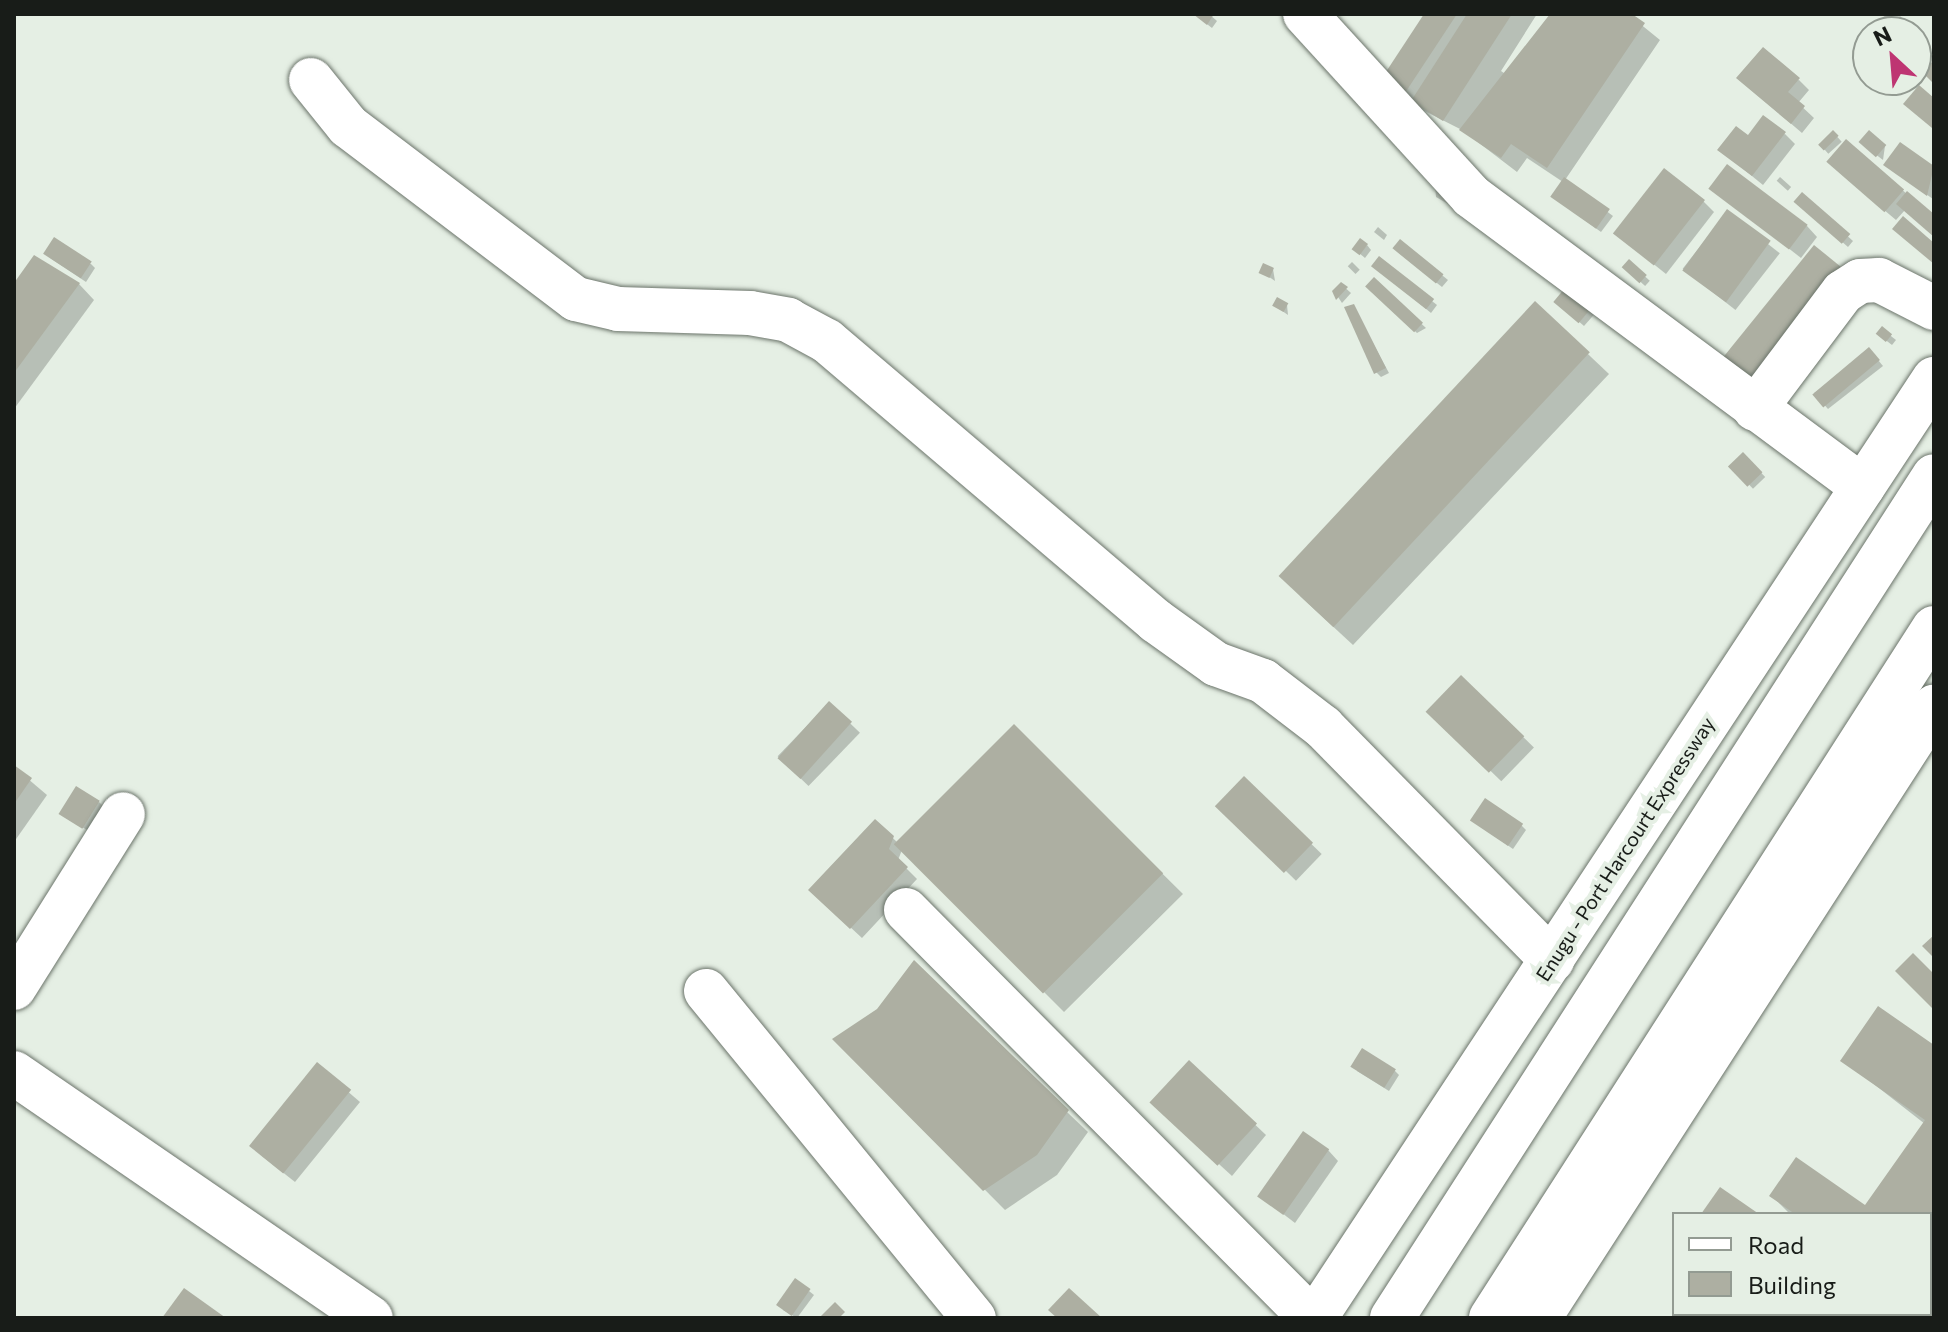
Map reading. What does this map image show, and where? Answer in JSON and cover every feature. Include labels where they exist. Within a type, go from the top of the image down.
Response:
[{"type":"main road","points":[[1305,14],[1471,196],[1863,487]]},
{"type":"main road","points":[[311,80],[348,126],[576,299],[618,309],[750,313],[788,320],[827,341],[1156,621],[1216,664],[1263,681],[1323,727],[1552,960]]},
{"type":"main road","points":[[1755,409],[1843,292],[1860,281],[1879,280],[1934,308]]},
{"type":"main road","name":"Enugu - Port Harcourt Expressway","points":[[1313,1318],[1934,379]]},
{"type":"main road","points":[[1392,1318],[1934,476]]},
{"type":"main road","points":[[1491,1318],[1934,628]]},
{"type":"main road","points":[[1539,1318],[1934,707]]},
{"type":"main road","points":[[14,988],[123,814]]},
{"type":"main road","points":[[906,910],[1313,1318]]},
{"type":"main road","points":[[706,991],[974,1318]]},
{"type":"main road","points":[[14,1073],[371,1318]]},
{"type":"building","points":[[1193,14],[1214,14],[1207,25]]},
{"type":"building","points":[[1424,14],[1457,14],[1401,99],[1378,84]]},
{"type":"building","points":[[1467,14],[1512,14],[1443,121],[1411,101]]},
{"type":"building","points":[[1550,14],[1632,14],[1645,23],[1547,168],[1511,144],[1501,158],[1459,130]]},
{"type":"building","points":[[1763,47],[1800,78],[1788,92],[1805,106],[1791,124],[1736,78]]},
{"type":"building","points":[[1934,60],[1934,84],[1932,82]]},
{"type":"building","points":[[1910,96],[1932,96],[1932,128],[1903,104]]},
{"type":"building","points":[[1763,115],[1786,132],[1752,176],[1717,150],[1736,126],[1748,135]]},
{"type":"building","points":[[1833,130],[1839,136],[1824,151],[1818,145]]},
{"type":"building","points":[[1869,130],[1886,145],[1876,157],[1859,142]]},
{"type":"building","points":[[1846,139],[1904,190],[1884,212],[1826,162]]},
{"type":"building","points":[[1900,142],[1934,166],[1927,196],[1883,165]]},
{"type":"building","points":[[1727,164],[1808,225],[1789,250],[1708,189]]},
{"type":"building","points":[[1664,168],[1705,200],[1654,265],[1613,233]]},
{"type":"building","points":[[1564,177],[1610,209],[1596,229],[1550,197]]},
{"type":"building","points":[[1907,191],[1934,214],[1934,237],[1896,204]]},
{"type":"building","points":[[1802,192],[1850,234],[1842,244],[1793,202]]},
{"type":"building","points":[[1727,209],[1771,241],[1726,302],[1682,270]]},
{"type":"building","points":[[1903,216],[1934,243],[1934,264],[1892,229]]},
{"type":"building","points":[[54,237],[92,262],[81,278],[43,254]]},
{"type":"building","points":[[1360,238],[1368,244],[1360,255],[1352,249]]},
{"type":"building","points":[[1400,239],[1444,274],[1436,284],[1392,248]]},
{"type":"building","points":[[1814,245],[1842,268],[1751,380],[1723,357]]},
{"type":"building","points":[[34,255],[80,283],[14,373],[14,283]]},
{"type":"building","points":[[1379,256],[1434,299],[1426,309],[1371,266]]},
{"type":"building","points":[[1629,259],[1647,275],[1639,283],[1622,267]]},
{"type":"building","points":[[1263,263],[1274,268],[1269,278],[1259,273]]},
{"type":"building","points":[[1374,277],[1423,323],[1414,332],[1365,287]]},
{"type":"building","points":[[1341,282],[1348,287],[1336,300],[1332,291]]},
{"type":"building","points":[[1570,282],[1595,303],[1579,323],[1553,302]]},
{"type":"building","points":[[1277,297],[1288,303],[1284,312],[1272,306]]},
{"type":"building","points":[[1535,301],[1590,352],[1333,627],[1279,576]]},
{"type":"building","points":[[1354,304],[1386,368],[1374,374],[1344,307]]},
{"type":"building","points":[[1882,326],[1892,334],[1886,342],[1876,334]]},
{"type":"building","points":[[1869,347],[1880,360],[1823,408],[1812,395]]},
{"type":"building","points":[[1743,452],[1762,472],[1747,487],[1728,467]]},
{"type":"building","points":[[1461,675],[1524,736],[1489,773],[1426,712]]},
{"type":"building","points":[[829,701],[852,722],[801,779],[777,758]]},
{"type":"building","points":[[1014,724],[1163,873],[1043,993],[894,844]]},
{"type":"building","points":[[14,765],[32,778],[14,804]]},
{"type":"building","points":[[1244,776],[1313,843],[1284,873],[1215,806]]},
{"type":"building","points":[[76,786],[100,801],[82,829],[59,814]]},
{"type":"building","points":[[1485,798],[1523,824],[1508,846],[1470,820]]},
{"type":"building","points":[[875,819],[894,836],[889,849],[908,867],[850,929],[808,890]]},
{"type":"building","points":[[1934,935],[1934,958],[1922,946]]},
{"type":"building","points":[[1913,953],[1934,974],[1934,1010],[1895,971]]},
{"type":"building","points":[[914,960],[1069,1110],[1037,1155],[983,1191],[832,1039],[877,1009]]},
{"type":"building","points":[[1878,1006],[1934,1045],[1932,1215],[1932,1212],[1792,1212],[1769,1196],[1796,1157],[1865,1205],[1925,1120],[1840,1061]]},
{"type":"building","points":[[1362,1048],[1396,1069],[1384,1088],[1350,1067]]},
{"type":"building","points":[[1189,1060],[1257,1123],[1217,1166],[1149,1102]]},
{"type":"building","points":[[317,1062],[351,1090],[283,1174],[249,1146]]},
{"type":"building","points":[[1303,1131],[1329,1149],[1283,1215],[1257,1197]]},
{"type":"building","points":[[1720,1187],[1756,1212],[1702,1212]]},
{"type":"building","points":[[795,1278],[811,1289],[792,1316],[776,1305]]},
{"type":"building","points":[[184,1288],[226,1318],[162,1318]]},
{"type":"building","points":[[1069,1288],[1102,1318],[1057,1318],[1048,1310]]},
{"type":"building","points":[[835,1302],[845,1312],[839,1318],[819,1318]]},
{"type":"building","points":[[1848,1316],[1850,1318],[1801,1318]]}]
